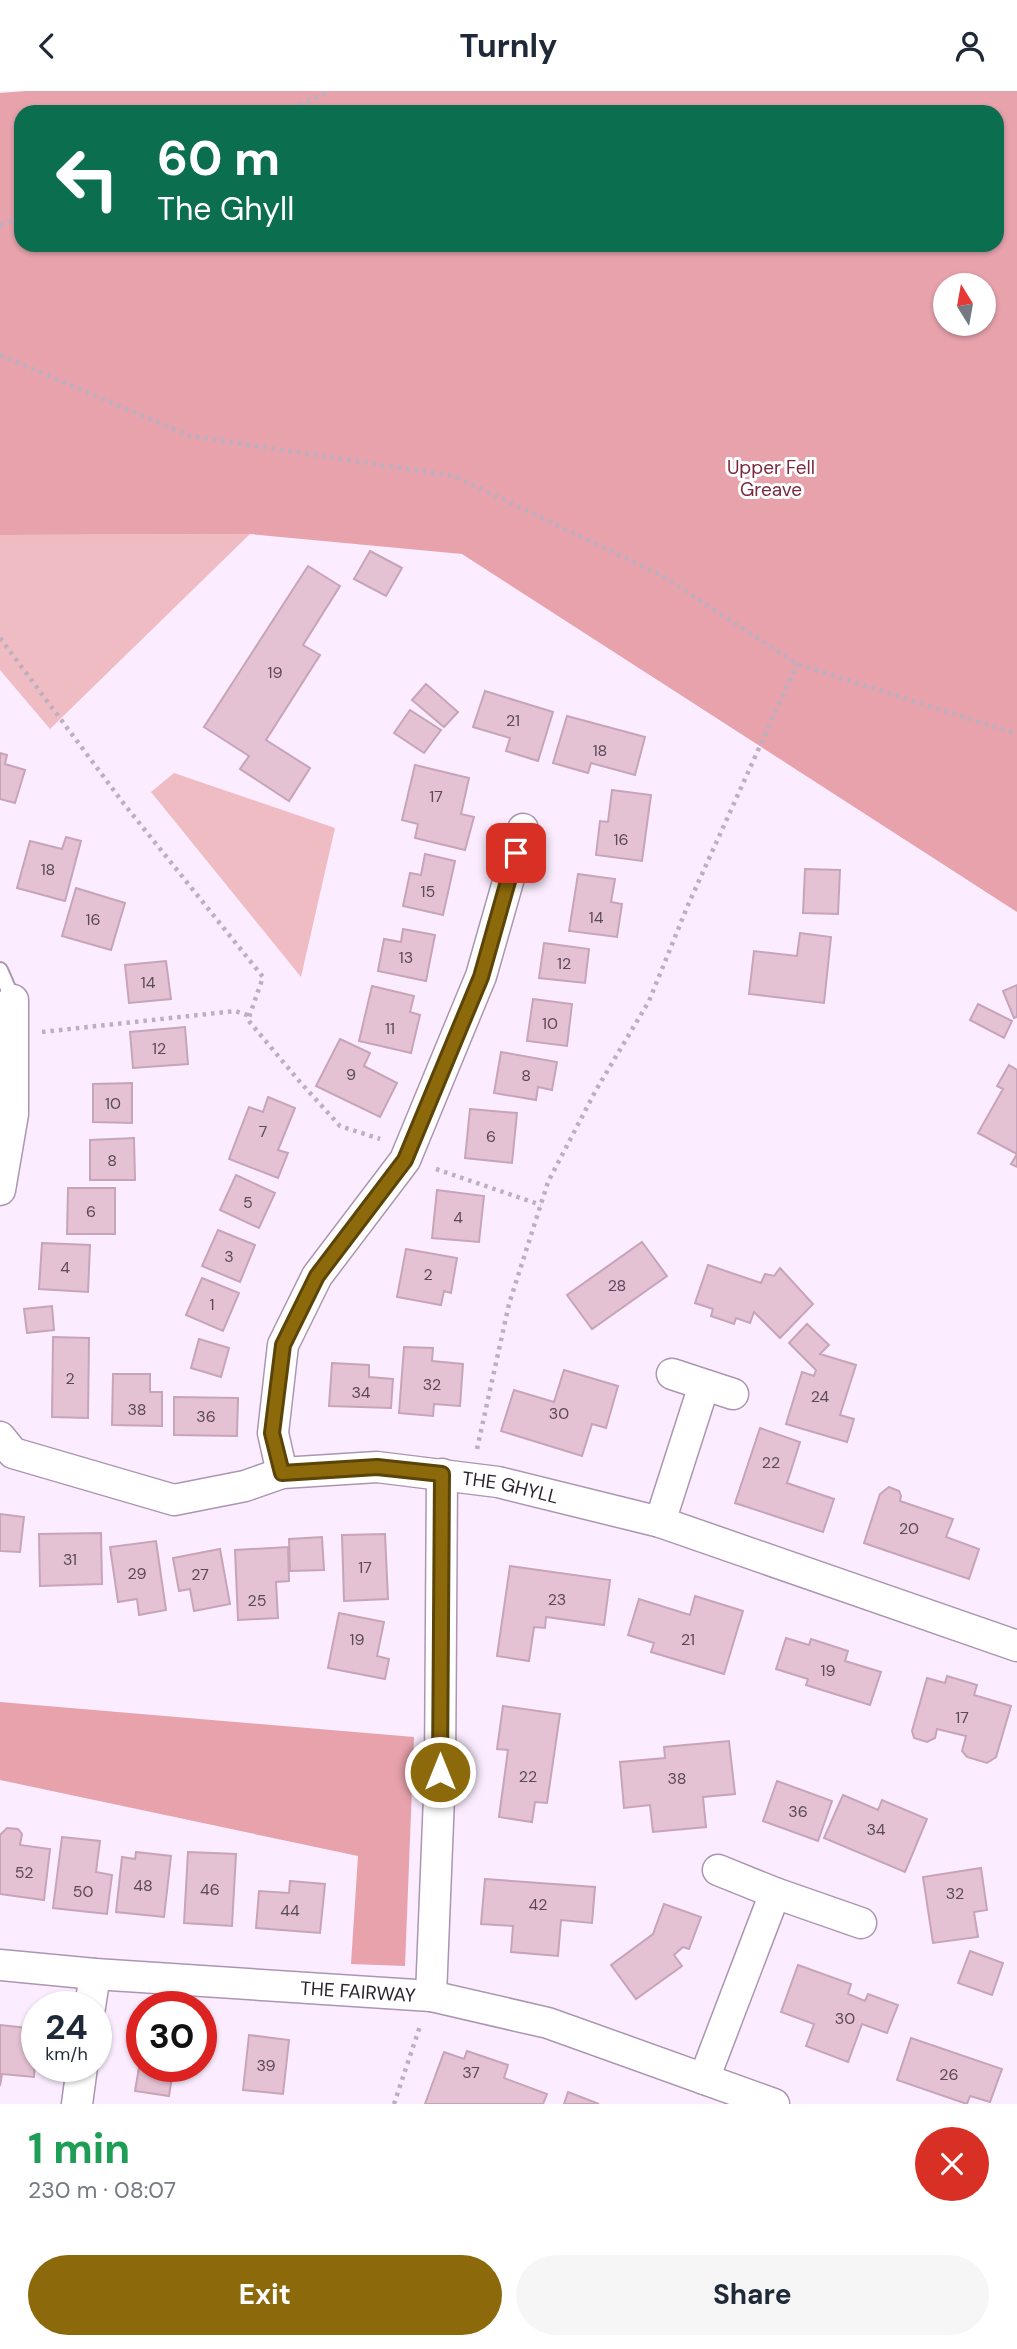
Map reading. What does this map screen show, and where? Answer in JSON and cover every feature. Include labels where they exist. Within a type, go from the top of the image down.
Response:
[{"type":"street","points":[[282,1473],[272,1433],[283,1345],[317,1276],[408,1154],[481,977],[523,829]]},
{"type":"street","points":[[0,1190],[13,1114],[13,1000]]},
{"type":"street","points":[[672,1374],[733,1394]]},
{"type":"street","points":[[660,1522],[704,1385]]},
{"type":"street","name":"THE GHYLL","points":[[0,1437],[13,1453],[174,1500],[245,1486],[282,1473],[377,1467],[498,1482],[660,1522],[1017,1646]]},
{"type":"street","points":[[431,1996],[440,1772],[442,1474]]},
{"type":"street","points":[[718,1870],[861,1923]]},
{"type":"street","points":[[704,2079],[775,1893]]},
{"type":"street","name":"THE FAIRWAY","points":[[0,1965],[95,1974],[431,1996],[548,2023],[774,2104]]},
{"type":"street","points":[[92,1991],[95,1974]]},
{"type":"street","points":[[77,2104],[80,2082]]},
{"type":"lane","points":[[0,970],[13,1000]]},
{"type":"path","points":[[300,105],[331,91]]},
{"type":"path","points":[[0,355],[190,436],[454,476],[661,575],[796,664],[1017,734]]},
{"type":"path","points":[[0,638],[124,804],[263,977],[248,1020],[340,1126],[541,1205]]},
{"type":"path","points":[[471,1478],[509,1304],[548,1182],[596,1090],[649,1001],[688,905],[796,664]]},
{"type":"path","points":[[13,1035],[235,1011],[250,1016]]},
{"type":"path","points":[[394,2104],[431,1996]]},
{"type":"shaded area","points":[[250,534],[50,729],[0,670],[0,535]]},
{"type":"shaded area","points":[[174,773],[335,828],[301,977],[151,792]]},
{"type":"green space","name":"Upper Fell Greave","points":[[1017,91],[1017,912],[462,554],[250,534],[0,535],[0,93]]},
{"type":"green space","points":[[0,1702],[414,1737],[405,1966],[351,1964],[358,1856],[0,1780]]},
{"type":"building","points":[[370,551],[402,568],[386,596],[354,579]]},
{"type":"building","points":[[308,566],[340,586],[303,645],[320,655],[266,740],[310,768],[289,801],[240,769],[249,756],[204,727]]},
{"type":"building","points":[[426,684],[458,712],[444,727],[412,700]]},
{"type":"building","points":[[485,691],[553,712],[538,761],[506,751],[510,738],[473,727]]},
{"type":"building","points":[[410,710],[441,730],[424,753],[394,733]]},
{"type":"building","points":[[567,716],[645,737],[635,775],[591,763],[588,773],[553,763]]},
{"type":"building","points":[[0,753],[7,755],[5,764],[25,770],[15,803],[0,799]]},
{"type":"building","points":[[415,765],[469,778],[461,814],[474,817],[465,850],[415,838],[418,824],[402,820]]},
{"type":"building","points":[[612,790],[651,795],[642,861],[596,855],[600,821],[608,822]]},
{"type":"building","points":[[66,837],[81,841],[65,901],[17,888],[30,841],[62,849]]},
{"type":"building","points":[[425,854],[455,861],[443,915],[403,906],[410,873],[421,875]]},
{"type":"building","points":[[805,869],[840,870],[838,914],[803,913]]},
{"type":"building","points":[[578,874],[615,879],[611,902],[622,904],[617,937],[569,931]]},
{"type":"building","points":[[76,888],[125,903],[111,950],[62,936]]},
{"type":"building","points":[[403,929],[435,935],[426,981],[378,971],[384,939],[401,942]]},
{"type":"building","points":[[800,933],[831,937],[824,1003],[749,994],[754,951],[797,956]]},
{"type":"building","points":[[544,943],[589,949],[585,983],[539,978]]},
{"type":"building","points":[[166,961],[171,999],[129,1003],[125,965]]},
{"type":"building","points":[[1017,985],[1017,1017],[1014,1018],[1003,991]]},
{"type":"building","points":[[372,986],[414,996],[410,1012],[420,1015],[411,1053],[359,1041]]},
{"type":"building","points":[[533,999],[572,1004],[567,1046],[527,1041]]},
{"type":"building","points":[[978,1004],[1012,1021],[1004,1038],[970,1020]]},
{"type":"building","points":[[185,1027],[188,1064],[133,1068],[130,1032]]},
{"type":"building","points":[[340,1039],[370,1053],[364,1066],[397,1083],[380,1117],[316,1086]]},
{"type":"building","points":[[501,1052],[557,1062],[552,1090],[538,1087],[536,1100],[494,1093]]},
{"type":"building","points":[[1009,1065],[1017,1070],[1017,1154],[978,1133],[1003,1089],[997,1086]]},
{"type":"building","points":[[132,1083],[132,1123],[93,1122],[93,1084]]},
{"type":"building","points":[[268,1097],[295,1108],[278,1150],[288,1153],[278,1178],[229,1159],[249,1107],[263,1112]]},
{"type":"building","points":[[470,1109],[517,1113],[512,1163],[465,1158]]},
{"type":"building","points":[[134,1138],[135,1180],[90,1180],[90,1140]]},
{"type":"building","points":[[1017,1154],[1017,1167],[1011,1164]]},
{"type":"building","points":[[236,1175],[275,1193],[259,1228],[220,1210]]},
{"type":"building","points":[[68,1188],[115,1188],[115,1234],[67,1234]]},
{"type":"building","points":[[437,1190],[484,1196],[479,1242],[432,1238]]},
{"type":"building","points":[[218,1230],[255,1245],[240,1282],[202,1266]]},
{"type":"building","points":[[642,1242],[667,1276],[592,1329],[567,1295]]},
{"type":"building","points":[[42,1243],[90,1245],[88,1292],[39,1289]]},
{"type":"building","points":[[406,1249],[457,1258],[451,1293],[444,1291],[441,1305],[397,1297]]},
{"type":"building","points":[[708,1265],[761,1283],[765,1274],[774,1276],[780,1268],[813,1304],[780,1338],[754,1312],[750,1323],[736,1318],[734,1324],[711,1316],[713,1309],[695,1303]]},
{"type":"building","points":[[202,1278],[239,1293],[223,1331],[186,1315]]},
{"type":"building","points":[[52,1306],[54,1330],[27,1333],[24,1309]]},
{"type":"building","points":[[807,1324],[829,1345],[820,1354],[856,1365],[840,1415],[854,1419],[847,1442],[786,1424],[802,1372],[814,1376],[816,1370],[789,1343]]},
{"type":"building","points":[[53,1337],[89,1338],[88,1418],[52,1417]]},
{"type":"building","points":[[199,1339],[229,1348],[221,1377],[191,1368]]},
{"type":"building","points":[[404,1347],[433,1348],[432,1361],[463,1364],[460,1406],[434,1404],[433,1416],[399,1413]]},
{"type":"building","points":[[332,1363],[369,1365],[369,1377],[393,1379],[391,1408],[329,1406]]},
{"type":"building","points":[[564,1370],[618,1386],[606,1428],[592,1424],[582,1456],[501,1431],[514,1390],[554,1402]]},
{"type":"building","points":[[113,1374],[150,1374],[150,1392],[162,1392],[162,1426],[112,1425]]},
{"type":"building","points":[[174,1397],[238,1398],[237,1436],[174,1435]]},
{"type":"building","points":[[760,1428],[800,1442],[787,1483],[834,1499],[823,1532],[735,1503]]},
{"type":"building","points":[[889,1487],[899,1491],[900,1501],[953,1519],[946,1537],[979,1549],[969,1579],[864,1543],[880,1494]]},
{"type":"building","points":[[0,1514],[24,1517],[20,1552],[0,1551]]},
{"type":"building","points":[[101,1533],[102,1584],[40,1586],[39,1534]]},
{"type":"building","points":[[385,1534],[388,1599],[344,1601],[342,1535]]},
{"type":"building","points":[[322,1537],[324,1570],[290,1571],[289,1539]]},
{"type":"building","points":[[156,1541],[166,1610],[139,1615],[137,1599],[118,1602],[110,1547]]},
{"type":"building","points":[[288,1547],[289,1581],[276,1582],[278,1618],[238,1620],[235,1550]]},
{"type":"building","points":[[220,1549],[230,1604],[194,1611],[190,1589],[179,1591],[173,1558]]},
{"type":"building","points":[[510,1566],[610,1580],[604,1625],[546,1617],[545,1628],[534,1627],[529,1661],[497,1656]]},
{"type":"building","points":[[695,1596],[743,1611],[724,1674],[651,1652],[654,1643],[628,1635],[639,1599],[690,1615]]},
{"type":"building","points":[[339,1613],[384,1622],[377,1656],[389,1659],[385,1679],[328,1668]]},
{"type":"building","points":[[786,1638],[809,1645],[811,1639],[848,1651],[845,1661],[881,1672],[870,1705],[806,1685],[808,1679],[776,1669]]},
{"type":"building","points":[[947,1676],[977,1685],[974,1695],[1011,1706],[996,1757],[987,1763],[967,1757],[962,1751],[966,1736],[937,1729],[935,1738],[927,1742],[914,1738],[912,1731],[927,1678],[945,1683]]},
{"type":"building","points":[[503,1706],[560,1714],[547,1803],[535,1802],[532,1822],[499,1817],[508,1750],[497,1749]]},
{"type":"building","points":[[729,1741],[735,1794],[703,1797],[706,1827],[653,1832],[650,1805],[624,1808],[620,1762],[665,1758],[664,1747]]},
{"type":"building","points":[[777,1781],[832,1801],[818,1841],[763,1821]]},
{"type":"building","points":[[843,1795],[878,1810],[882,1800],[927,1819],[905,1872],[824,1838]]},
{"type":"building","points":[[7,1828],[18,1829],[22,1834],[20,1845],[50,1849],[44,1900],[0,1894],[0,1835]]},
{"type":"building","points":[[62,1837],[100,1841],[96,1872],[112,1875],[107,1914],[53,1908]]},
{"type":"building","points":[[136,1852],[171,1856],[164,1917],[116,1912],[122,1857],[135,1859]]},
{"type":"building","points":[[188,1852],[236,1854],[232,1926],[184,1923]]},
{"type":"building","points":[[981,1868],[987,1910],[974,1912],[978,1937],[933,1943],[923,1877]]},
{"type":"building","points":[[485,1879],[595,1887],[592,1923],[561,1920],[558,1956],[511,1952],[513,1926],[481,1924]]},
{"type":"building","points":[[290,1881],[325,1884],[320,1933],[256,1928],[259,1891],[289,1893]]},
{"type":"building","points":[[664,1904],[701,1917],[689,1949],[683,1947],[674,1955],[682,1966],[636,1999],[611,1965],[653,1934]]},
{"type":"building","points":[[970,1951],[1003,1963],[992,1995],[958,1983]]},
{"type":"building","points":[[798,1965],[851,1984],[848,1994],[865,2001],[868,1994],[898,2005],[887,2033],[862,2024],[848,2062],[806,2046],[814,2024],[781,2012]]},
{"type":"building","points":[[0,2025],[21,2027],[21,2076],[2,2074],[0,2086]]},
{"type":"building","points":[[249,2035],[289,2040],[283,2094],[243,2090]]},
{"type":"building","points":[[911,2038],[1002,2069],[990,2102],[970,2096],[967,2104],[897,2080]]},
{"type":"building","points":[[467,2051],[508,2065],[504,2078],[547,2094],[543,2104],[425,2104],[444,2052],[464,2059]]},
{"type":"building","points":[[137,2082],[171,2082],[169,2096],[135,2091]]},
{"type":"building","points":[[568,2092],[599,2104],[564,2104]]},
{"type":"route","points":[[440,1772],[442,1474],[377,1467],[282,1473],[272,1433],[283,1345],[317,1276],[405,1160],[481,977],[516,853]]}]
